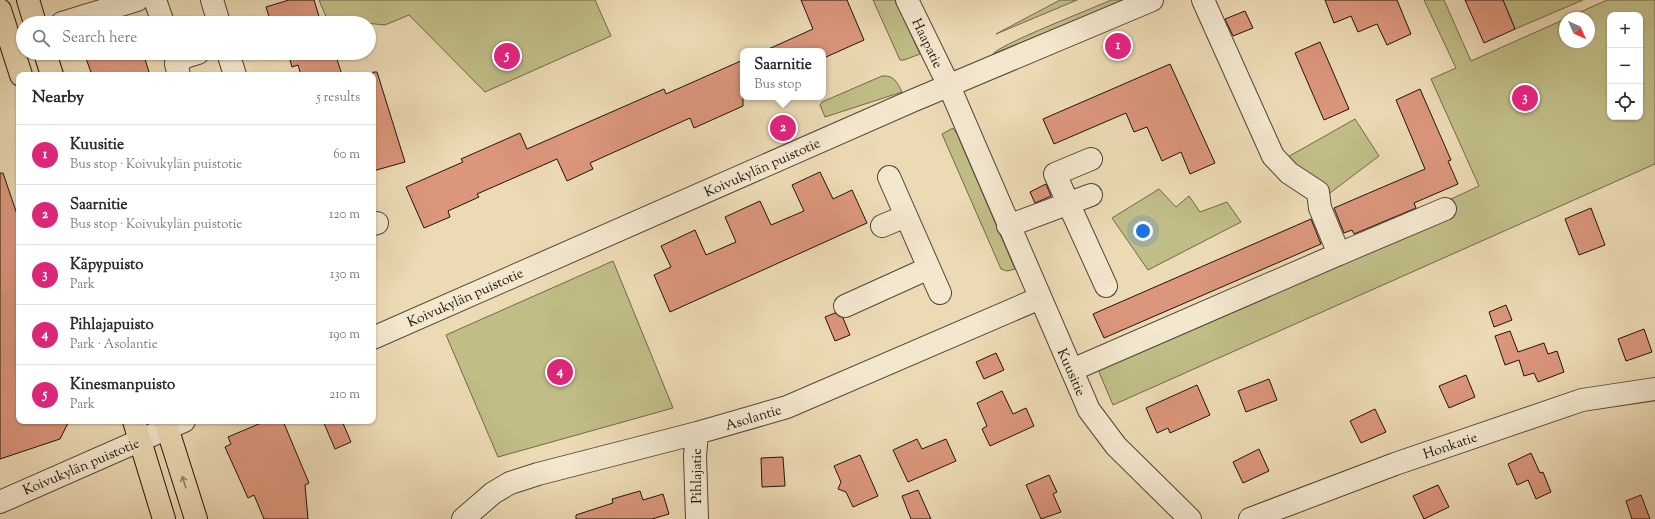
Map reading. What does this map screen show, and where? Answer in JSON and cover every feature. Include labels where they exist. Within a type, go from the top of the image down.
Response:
[{"type":"main road","points":[[28,0],[33,16]]},
{"type":"main road","points":[[0,10],[11,38],[16,56]]},
{"type":"main road","points":[[17,60],[20,72]]},
{"type":"main road","points":[[47,60],[51,72]]},
{"type":"main road","points":[[172,424],[196,519]]},
{"type":"main road","points":[[137,431],[164,519]]},
{"type":"street","points":[[85,16],[137,0]]},
{"type":"street","points":[[155,0],[160,16]]},
{"type":"street","points":[[212,0],[217,16]]},
{"type":"street","name":"Haapatie","points":[[907,0],[949,86]]},
{"type":"street","name":"Koivukylän puistotie","points":[[376,337],[949,86],[1152,0]]},
{"type":"street","points":[[1203,0],[1273,156],[1289,173],[1318,192],[1320,208],[1339,254]]},
{"type":"street","points":[[230,60],[234,72]]},
{"type":"street","name":"Kuusitie","points":[[949,86],[1008,226],[1089,410],[1116,446],[1190,519]]},
{"type":"street","points":[[1091,159],[1055,174],[1106,286]]},
{"type":"street","points":[[889,176],[940,293]]},
{"type":"street","points":[[1008,226],[1091,195]]},
{"type":"street","points":[[1072,370],[1445,209]]},
{"type":"street","points":[[882,226],[906,216]]},
{"type":"street","points":[[845,306],[929,268]]},
{"type":"street","name":"Asolantie","points":[[463,519],[493,493],[510,483],[538,474],[697,433],[786,407],[1040,298]]},
{"type":"street","name":"Honkatie","points":[[1250,519],[1395,464],[1582,400],[1655,389]]},
{"type":"street","name":"Koivukylän puistotie","points":[[0,502],[137,431],[172,424]]},
{"type":"street","name":"Pihlajatie","points":[[697,433],[695,456],[697,519]]},
{"type":"shaded area","points":[[319,0],[595,0],[611,36],[485,92],[409,15],[385,25],[376,24],[376,16],[326,16]]},
{"type":"shaded area","points":[[873,0],[895,0],[920,54],[900,60]]},
{"type":"shaded area","points":[[1060,0],[1077,0],[996,34]]},
{"type":"shaded area","points":[[1111,0],[1124,0],[993,54],[1012,42]]},
{"type":"shaded area","points":[[1424,0],[1444,0],[1471,61],[1559,22],[1559,48],[1595,48],[1595,12],[1580,12],[1607,0],[1655,0],[1655,164],[1113,405],[1096,365],[1479,186],[1431,79],[1456,68]]},
{"type":"shaded area","points":[[1503,0],[1583,0],[1515,29]]},
{"type":"shaded area","points":[[882,76],[892,78],[897,82],[902,92],[825,117],[820,105],[822,102]]},
{"type":"shaded area","points":[[1355,119],[1379,156],[1330,193],[1286,158]]},
{"type":"shaded area","points":[[953,128],[957,134],[1015,269],[1007,271],[1001,269],[942,134]]},
{"type":"shaded area","points":[[1159,189],[1176,207],[1189,196],[1200,212],[1227,202],[1241,222],[1148,270],[1112,218]]},
{"type":"shaded area","points":[[613,261],[673,408],[498,457],[446,335]]},
{"type":"building","points":[[289,0],[314,0],[319,16],[269,16],[266,7]]},
{"type":"building","points":[[801,0],[847,0],[864,40],[826,57],[826,48],[771,48],[813,29]]},
{"type":"building","points":[[1325,0],[1397,0],[1411,34],[1387,45],[1377,24],[1358,32],[1351,16],[1334,23]]},
{"type":"building","points":[[1465,0],[1503,0],[1515,29],[1484,43]]},
{"type":"building","points":[[1245,11],[1253,28],[1233,36],[1225,19]]},
{"type":"building","points":[[1320,42],[1349,109],[1324,120],[1295,53]]},
{"type":"building","points":[[87,60],[145,60],[149,72],[91,72]]},
{"type":"building","points":[[290,60],[337,60],[341,72],[300,72],[298,65],[292,67]]},
{"type":"building","points":[[740,61],[740,100],[743,100],[743,106],[694,128],[690,118],[590,163],[593,169],[567,181],[557,159],[477,194],[479,197],[448,211],[450,217],[424,228],[406,187],[463,162],[461,159],[520,133],[527,149],[664,89],[666,94]]},
{"type":"building","points":[[1170,64],[1215,163],[1190,174],[1181,152],[1162,161],[1147,127],[1134,132],[1126,113],[1054,144],[1043,119]]},
{"type":"building","points":[[376,72],[377,72],[405,162],[376,170]]},
{"type":"building","points":[[1420,89],[1451,160],[1448,161],[1458,184],[1414,203],[1416,208],[1354,234],[1352,230],[1344,233],[1334,208],[1425,169],[1396,100]]},
{"type":"building","points":[[820,172],[833,199],[852,190],[867,223],[670,312],[654,275],[671,267],[661,246],[695,230],[706,255],[736,242],[725,217],[760,201],[771,225],[804,211],[792,185]]},
{"type":"building","points":[[0,173],[3,173],[16,211],[16,424],[68,424],[60,439],[0,459]]},
{"type":"building","points":[[1046,184],[1051,196],[1035,203],[1030,192]]},
{"type":"building","points":[[1591,208],[1605,245],[1579,255],[1565,219]]},
{"type":"building","points":[[1311,219],[1321,244],[1104,338],[1093,314]]},
{"type":"building","points":[[1506,305],[1512,320],[1494,327],[1489,312]]},
{"type":"building","points":[[835,313],[843,318],[850,335],[835,341],[825,317]]},
{"type":"building","points":[[1644,329],[1652,352],[1626,361],[1618,339]]},
{"type":"building","points":[[1510,331],[1518,352],[1544,343],[1548,354],[1557,351],[1564,372],[1538,382],[1534,373],[1524,376],[1519,360],[1505,365],[1495,336]]},
{"type":"building","points":[[996,353],[1004,370],[984,379],[976,362]]},
{"type":"building","points":[[1466,375],[1475,397],[1449,408],[1439,386]]},
{"type":"building","points":[[1269,379],[1277,400],[1246,412],[1238,391]]},
{"type":"building","points":[[1197,385],[1210,415],[1170,433],[1168,428],[1157,433],[1146,408]]},
{"type":"building","points":[[1002,391],[1013,414],[1026,408],[1034,426],[990,446],[982,429],[987,426],[977,403]]},
{"type":"building","points":[[1375,409],[1386,432],[1361,443],[1350,421]]},
{"type":"building","points":[[259,424],[284,424],[309,483],[305,485],[308,519],[264,519],[254,495],[248,498],[225,447],[231,444],[228,437]]},
{"type":"building","points":[[324,424],[343,424],[351,442],[335,449]]},
{"type":"building","points":[[917,439],[922,449],[946,439],[956,461],[908,482],[893,450]]},
{"type":"building","points":[[1259,449],[1269,471],[1243,483],[1233,462]]},
{"type":"building","points":[[1531,453],[1540,473],[1543,472],[1551,492],[1536,499],[1528,480],[1517,485],[1508,464]]},
{"type":"building","points":[[860,455],[878,496],[853,507],[846,492],[838,489],[841,482],[834,466]]},
{"type":"building","points":[[783,457],[785,486],[762,487],[761,458]]},
{"type":"building","points":[[1049,475],[1057,492],[1053,494],[1061,512],[1041,519],[1026,485]]},
{"type":"building","points":[[1438,485],[1449,507],[1424,519],[1413,496]]},
{"type":"building","points":[[918,490],[931,519],[911,519],[902,496]]},
{"type":"building","points":[[640,491],[643,500],[663,494],[669,514],[652,519],[576,519],[576,515],[613,503],[612,499]]},
{"type":"building","points":[[1641,495],[1650,519],[1632,519],[1626,501]]},
{"type":"place","name":"Kuusitie","points":[[1118,46]]},
{"type":"place","name":"Kinesmanpuisto","points":[[507,56]]},
{"type":"place","name":"Käpypuisto","points":[[1525,98]]},
{"type":"place","name":"Saarnitie","points":[[783,128]]},
{"type":"place","name":"Pihlajapuisto","points":[[560,372]]}]
